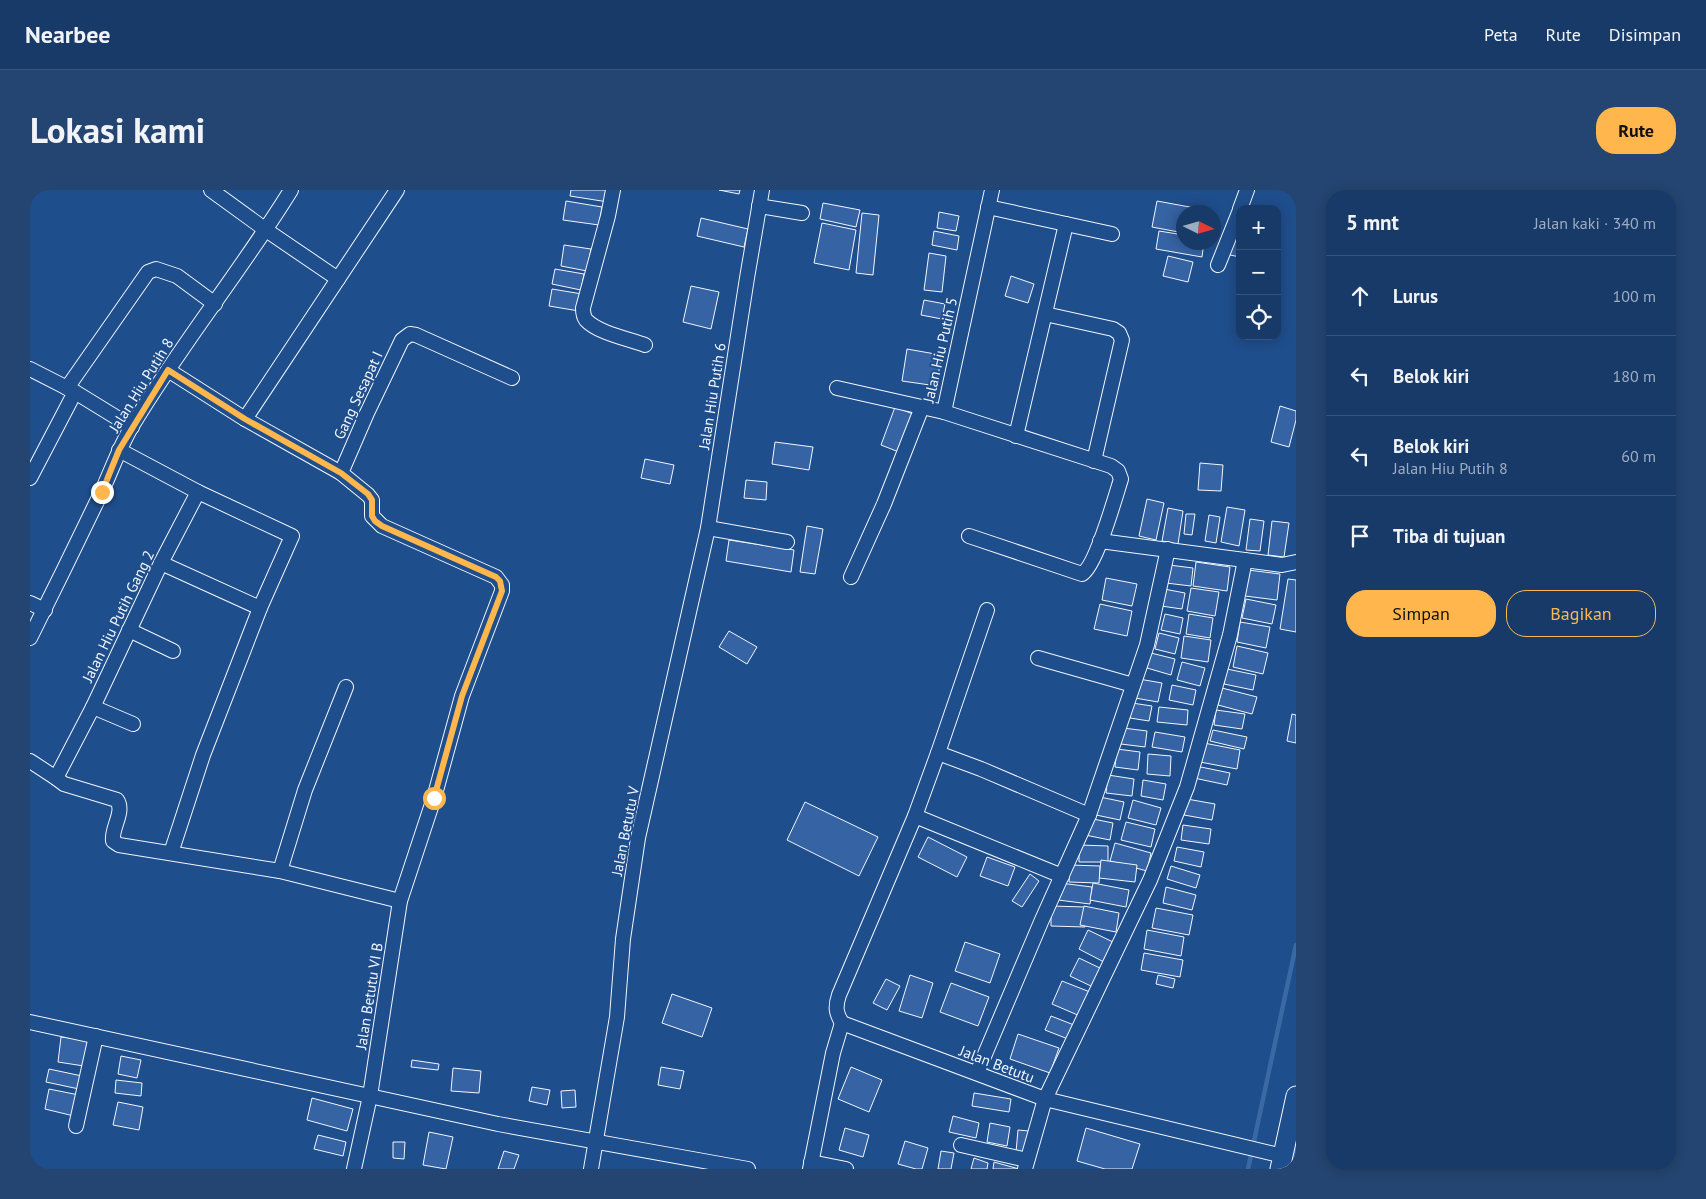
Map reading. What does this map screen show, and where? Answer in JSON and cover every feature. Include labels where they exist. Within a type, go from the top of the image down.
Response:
[{"type":"main road","points":[[1282,1163],[1296,1096]]},
{"type":"street","points":[[211,190],[338,279]]},
{"type":"street","name":"Jalan Hiu Putih 8","points":[[30,638],[102,492],[119,450],[132,427],[168,370],[266,230],[291,190]]},
{"type":"street","points":[[245,419],[397,190]]},
{"type":"street","points":[[613,190],[608,216],[583,308],[583,315],[586,320],[601,330],[645,345]]},
{"type":"street","name":"Jalan Hiu Putih 6","points":[[708,528],[762,190]]},
{"type":"street","name":"Jalan Hiu Putih 5","points":[[837,388],[944,412],[992,190]]},
{"type":"street","points":[[1241,205],[1247,190]]},
{"type":"street","points":[[760,206],[802,213]]},
{"type":"street","points":[[988,207],[1112,234]]},
{"type":"street","points":[[1218,265],[1236,219]]},
{"type":"street","points":[[1016,436],[1066,224]]},
{"type":"street","points":[[30,478],[71,390],[148,272],[156,269],[177,276],[215,304]]},
{"type":"street","points":[[1045,314],[1113,329],[1119,332],[1122,340],[1094,461]]},
{"type":"street","name":"Gang Sesapat I","points":[[341,473],[402,340],[410,334],[512,378]]},
{"type":"street","points":[[30,369],[71,390],[132,427]]},
{"type":"street","points":[[168,370],[245,419],[341,473]]},
{"type":"street","points":[[851,577],[884,504],[922,407]]},
{"type":"street","points":[[944,412],[1111,466],[1118,471],[1121,480],[1100,541],[1087,572],[1082,574],[969,536]]},
{"type":"street","points":[[119,450],[198,492],[292,536],[260,608],[203,755],[170,853]]},
{"type":"street","name":"Jalan Betutu VI B","points":[[341,473],[368,494],[372,500],[372,516],[382,526],[496,577],[502,585],[502,591],[462,696],[434,798],[400,901],[370,1096],[354,1169]]},
{"type":"street","name":"Jalan Hiu Putih Gang 2","points":[[56,778],[93,707],[161,563],[198,492]]},
{"type":"street","points":[[708,528],[787,542]]},
{"type":"street","name":"Jalan Betutu V","points":[[590,1169],[617,1017],[623,939],[638,838],[708,528]]},
{"type":"street","points":[[1100,541],[1282,565],[1296,562]]},
{"type":"street","points":[[977,1073],[1089,815],[1147,644],[1168,549]]},
{"type":"street","points":[[961,1144],[1026,1164],[1045,1099],[1150,880],[1188,787],[1230,635],[1245,560]]},
{"type":"street","points":[[161,563],[260,608]]},
{"type":"street","points":[[30,603],[45,610]]},
{"type":"street","points":[[846,1169],[810,1166],[833,1053],[842,1023],[837,1014],[838,995],[916,816],[987,610]]},
{"type":"street","points":[[129,630],[173,650]]},
{"type":"street","points":[[1038,658],[1133,685]]},
{"type":"street","points":[[280,871],[305,790],[346,687]]},
{"type":"street","points":[[93,707],[133,724]]},
{"type":"street","points":[[938,753],[981,768],[1089,815]]},
{"type":"street","points":[[30,761],[64,784],[117,800],[120,811],[112,834],[113,841],[119,845],[280,871],[400,901]]},
{"type":"street","points":[[916,816],[1062,876]]},
{"type":"street","points":[[30,1022],[489,1122],[596,1143],[748,1169]]},
{"type":"street","name":"Jalan Betutu","points":[[842,1023],[1045,1099],[1282,1163]]},
{"type":"street","points":[[76,1126],[96,1036]]},
{"type":"building","points":[[571,190],[610,190],[608,202],[570,196]]},
{"type":"building","points":[[719,190],[740,190],[739,194]]},
{"type":"building","points":[[566,201],[602,207],[599,225],[563,220]]},
{"type":"building","points":[[1157,201],[1179,205],[1176,205],[1176,232],[1152,227]]},
{"type":"building","points":[[823,203],[860,210],[856,227],[820,219]]},
{"type":"building","points":[[939,212],[959,216],[956,231],[937,228]]},
{"type":"building","points":[[862,213],[879,215],[873,275],[856,273]]},
{"type":"building","points":[[701,218],[748,229],[744,247],[697,236]]},
{"type":"building","points":[[822,223],[856,230],[849,270],[814,263]]},
{"type":"building","points":[[934,231],[959,236],[957,250],[932,245]]},
{"type":"building","points":[[1159,231],[1176,234],[1176,250],[1203,250],[1202,257],[1156,249]]},
{"type":"building","points":[[1235,234],[1236,256],[1230,255]]},
{"type":"building","points":[[564,245],[591,249],[587,271],[561,266]]},
{"type":"building","points":[[929,253],[946,256],[942,292],[924,290]]},
{"type":"building","points":[[1168,256],[1193,262],[1188,282],[1163,276]]},
{"type":"building","points":[[555,269],[584,274],[581,290],[552,284]]},
{"type":"building","points":[[1011,276],[1034,284],[1028,303],[1005,296]]},
{"type":"building","points":[[691,286],[719,292],[711,329],[683,322]]},
{"type":"building","points":[[552,289],[582,294],[579,311],[549,306]]},
{"type":"building","points":[[924,300],[945,304],[942,319],[921,315]]},
{"type":"building","points":[[907,349],[941,355],[937,386],[902,381]]},
{"type":"building","points":[[1280,406],[1296,411],[1296,420],[1289,447],[1271,442]]},
{"type":"building","points":[[895,407],[913,414],[899,452],[881,445]]},
{"type":"building","points":[[775,442],[813,447],[809,470],[772,464]]},
{"type":"building","points":[[645,459],[674,465],[670,484],[641,478]]},
{"type":"building","points":[[1200,463],[1223,465],[1221,491],[1198,490]]},
{"type":"building","points":[[746,480],[767,482],[766,500],[744,498]]},
{"type":"building","points":[[1147,499],[1164,503],[1156,540],[1139,536]]},
{"type":"building","points":[[1227,507],[1245,510],[1239,546],[1221,542]]},
{"type":"building","points":[[1168,508],[1183,511],[1178,544],[1162,541]]},
{"type":"building","points":[[1186,514],[1195,514],[1192,535],[1184,534]]},
{"type":"building","points":[[1209,515],[1220,517],[1216,543],[1205,541]]},
{"type":"building","points":[[1250,519],[1264,521],[1260,551],[1246,550]]},
{"type":"building","points":[[1272,521],[1289,523],[1284,557],[1268,555]]},
{"type":"building","points":[[807,526],[823,529],[815,574],[800,572]]},
{"type":"building","points":[[729,540],[794,550],[791,572],[726,561]]},
{"type":"building","points":[[1196,562],[1230,567],[1227,591],[1193,586]]},
{"type":"building","points":[[1169,565],[1193,568],[1191,586],[1166,583]]},
{"type":"building","points":[[1248,570],[1280,574],[1277,600],[1245,596]]},
{"type":"building","points":[[1106,578],[1137,584],[1132,606],[1102,600]]},
{"type":"building","points":[[1288,579],[1296,580],[1296,632],[1280,629]]},
{"type":"building","points":[[1191,588],[1219,592],[1215,616],[1187,611]]},
{"type":"building","points":[[1164,589],[1185,593],[1182,609],[1161,606]]},
{"type":"building","points":[[1246,599],[1276,605],[1272,624],[1242,618]]},
{"type":"building","points":[[1100,604],[1132,611],[1127,636],[1094,629]]},
{"type":"building","points":[[1165,614],[1183,618],[1180,634],[1161,630]]},
{"type":"building","points":[[1189,614],[1213,618],[1210,638],[1186,634]]},
{"type":"building","points":[[1240,622],[1270,627],[1266,648],[1237,642]]},
{"type":"building","points":[[729,631],[757,647],[747,664],[719,647]]},
{"type":"building","points":[[1159,633],[1179,638],[1175,654],[1155,649]]},
{"type":"building","points":[[1184,636],[1211,640],[1208,662],[1181,658]]},
{"type":"building","points":[[1237,646],[1268,653],[1263,674],[1233,667]]},
{"type":"building","points":[[1151,653],[1175,659],[1171,675],[1147,668]]},
{"type":"building","points":[[1182,662],[1205,668],[1200,686],[1177,680]]},
{"type":"building","points":[[1227,669],[1256,675],[1253,690],[1224,684]]},
{"type":"building","points":[[1139,679],[1162,683],[1158,702],[1135,698]]},
{"type":"building","points":[[1172,685],[1196,690],[1193,705],[1169,700]]},
{"type":"building","points":[[1222,688],[1257,697],[1252,714],[1218,705]]},
{"type":"building","points":[[1132,703],[1152,706],[1149,721],[1130,718]]},
{"type":"building","points":[[1159,707],[1188,710],[1187,725],[1157,722]]},
{"type":"building","points":[[1216,710],[1245,714],[1242,729],[1214,725]]},
{"type":"building","points":[[1292,714],[1296,715],[1296,743],[1287,741]]},
{"type":"building","points":[[1123,728],[1147,731],[1145,747],[1121,744]]},
{"type":"building","points":[[1213,730],[1247,737],[1244,749],[1210,741]]},
{"type":"building","points":[[1155,732],[1185,737],[1182,752],[1152,747]]},
{"type":"building","points":[[1204,743],[1240,750],[1237,769],[1200,762]]},
{"type":"building","points":[[1117,749],[1140,752],[1138,770],[1115,767]]},
{"type":"building","points":[[1148,754],[1171,756],[1170,776],[1147,774]]},
{"type":"building","points":[[1196,766],[1230,773],[1227,785],[1194,778]]},
{"type":"building","points":[[1108,775],[1134,779],[1132,796],[1106,793]]},
{"type":"building","points":[[1143,780],[1166,784],[1163,800],[1141,796]]},
{"type":"building","points":[[1100,797],[1124,802],[1120,820],[1096,815]]},
{"type":"building","points":[[1187,799],[1215,804],[1212,820],[1184,815]]},
{"type":"building","points":[[1133,800],[1161,808],[1156,825],[1128,818]]},
{"type":"building","points":[[805,802],[878,837],[859,876],[787,840]]},
{"type":"building","points":[[1088,818],[1113,823],[1110,840],[1085,835]]},
{"type":"building","points":[[1126,822],[1155,829],[1151,847],[1121,840]]},
{"type":"building","points":[[1183,825],[1211,829],[1209,844],[1181,840]]},
{"type":"building","points":[[928,837],[967,857],[957,877],[918,857]]},
{"type":"building","points":[[1115,843],[1151,853],[1147,871],[1110,861]]},
{"type":"building","points":[[1079,845],[1108,846],[1108,862],[1079,862]]},
{"type":"building","points":[[1177,847],[1204,852],[1201,867],[1174,861]]},
{"type":"building","points":[[987,857],[1015,867],[1008,886],[980,876]]},
{"type":"building","points":[[1101,860],[1137,865],[1135,882],[1099,878]]},
{"type":"building","points":[[1070,865],[1100,866],[1099,883],[1069,882]]},
{"type":"building","points":[[1171,866],[1200,875],[1196,888],[1167,879]]},
{"type":"building","points":[[1030,874],[1039,881],[1022,907],[1012,901]]},
{"type":"building","points":[[1060,883],[1092,887],[1090,904],[1058,900]]},
{"type":"building","points":[[1093,883],[1129,890],[1126,907],[1090,900]]},
{"type":"building","points":[[1166,887],[1196,895],[1192,910],[1163,903]]},
{"type":"building","points":[[1051,906],[1086,907],[1085,927],[1051,926]]},
{"type":"building","points":[[1084,906],[1119,913],[1116,932],[1080,925]]},
{"type":"building","points":[[1156,908],[1193,915],[1189,935],[1152,928]]},
{"type":"building","points":[[1088,930],[1113,942],[1104,962],[1079,949]]},
{"type":"building","points":[[1147,930],[1184,937],[1181,956],[1144,949]]},
{"type":"building","points":[[965,942],[1000,954],[990,983],[955,971]]},
{"type":"building","points":[[1144,953],[1183,960],[1180,977],[1141,970]]},
{"type":"building","points":[[1079,958],[1102,969],[1093,987],[1070,976]]},
{"type":"building","points":[[910,975],[933,983],[922,1018],[899,1011]]},
{"type":"building","points":[[1158,975],[1175,979],[1173,988],[1156,984]]},
{"type":"building","points":[[886,979],[900,986],[887,1010],[873,1003]]},
{"type":"building","points":[[1062,981],[1090,992],[1080,1016],[1052,1004]]},
{"type":"building","points":[[951,983],[989,997],[978,1026],[940,1012]]},
{"type":"building","points":[[672,994],[712,1008],[702,1037],[662,1023]]},
{"type":"building","points":[[1051,1016],[1074,1025],[1068,1039],[1045,1030]]},
{"type":"building","points":[[1018,1034],[1059,1048],[1050,1073],[1010,1059]]},
{"type":"building","points":[[61,1037],[88,1040],[84,1066],[58,1062]]},
{"type":"building","points":[[121,1056],[141,1060],[137,1078],[118,1074]]},
{"type":"building","points":[[412,1060],[439,1064],[438,1070],[411,1067]]},
{"type":"building","points":[[661,1067],[684,1071],[680,1089],[658,1085]]},
{"type":"building","points":[[851,1067],[882,1080],[869,1112],[838,1099]]},
{"type":"building","points":[[453,1068],[481,1071],[479,1093],[451,1091]]},
{"type":"building","points":[[49,1069],[82,1076],[79,1089],[46,1082]]},
{"type":"building","points":[[116,1080],[142,1083],[141,1096],[115,1093]]},
{"type":"building","points":[[532,1087],[550,1090],[547,1105],[529,1101]]},
{"type":"building","points":[[49,1089],[79,1095],[74,1116],[45,1109]]},
{"type":"building","points":[[575,1090],[576,1107],[562,1108],[561,1091]]},
{"type":"building","points":[[974,1093],[1011,1099],[1009,1112],[972,1106]]},
{"type":"building","points":[[312,1098],[353,1109],[347,1131],[307,1120]]},
{"type":"building","points":[[118,1102],[143,1107],[139,1130],[113,1125]]},
{"type":"building","points":[[953,1116],[979,1123],[976,1138],[949,1132]]},
{"type":"building","points":[[990,1123],[1010,1127],[1007,1146],[987,1142]]},
{"type":"building","points":[[845,1128],[869,1135],[863,1157],[839,1150]]},
{"type":"building","points":[[1086,1128],[1140,1144],[1132,1169],[1105,1169],[1077,1161]]},
{"type":"building","points":[[1018,1130],[1029,1131],[1027,1153],[1016,1152]]},
{"type":"building","points":[[429,1132],[453,1137],[446,1169],[423,1165]]},
{"type":"building","points":[[318,1135],[346,1142],[343,1156],[314,1149]]},
{"type":"building","points":[[905,1141],[928,1148],[922,1169],[898,1164]]},
{"type":"building","points":[[393,1142],[405,1142],[404,1159],[393,1158]]},
{"type":"building","points":[[504,1151],[519,1155],[514,1169],[498,1169]]},
{"type":"building","points":[[941,1151],[954,1153],[951,1169],[938,1169]]},
{"type":"building","points":[[974,1158],[988,1163],[987,1169],[971,1169]]},
{"type":"building","points":[[994,1162],[1019,1169],[993,1169]]},
{"type":"waterway","points":[[1248,1169],[1296,945]]},
{"type":"waterway","points":[[1292,1169],[1296,1150]]},
{"type":"route","points":[[102,492],[119,450],[168,370],[245,419],[320,463],[341,473],[368,494],[372,500],[372,516],[382,526],[496,577],[502,585],[502,591],[462,696],[434,798]]}]
